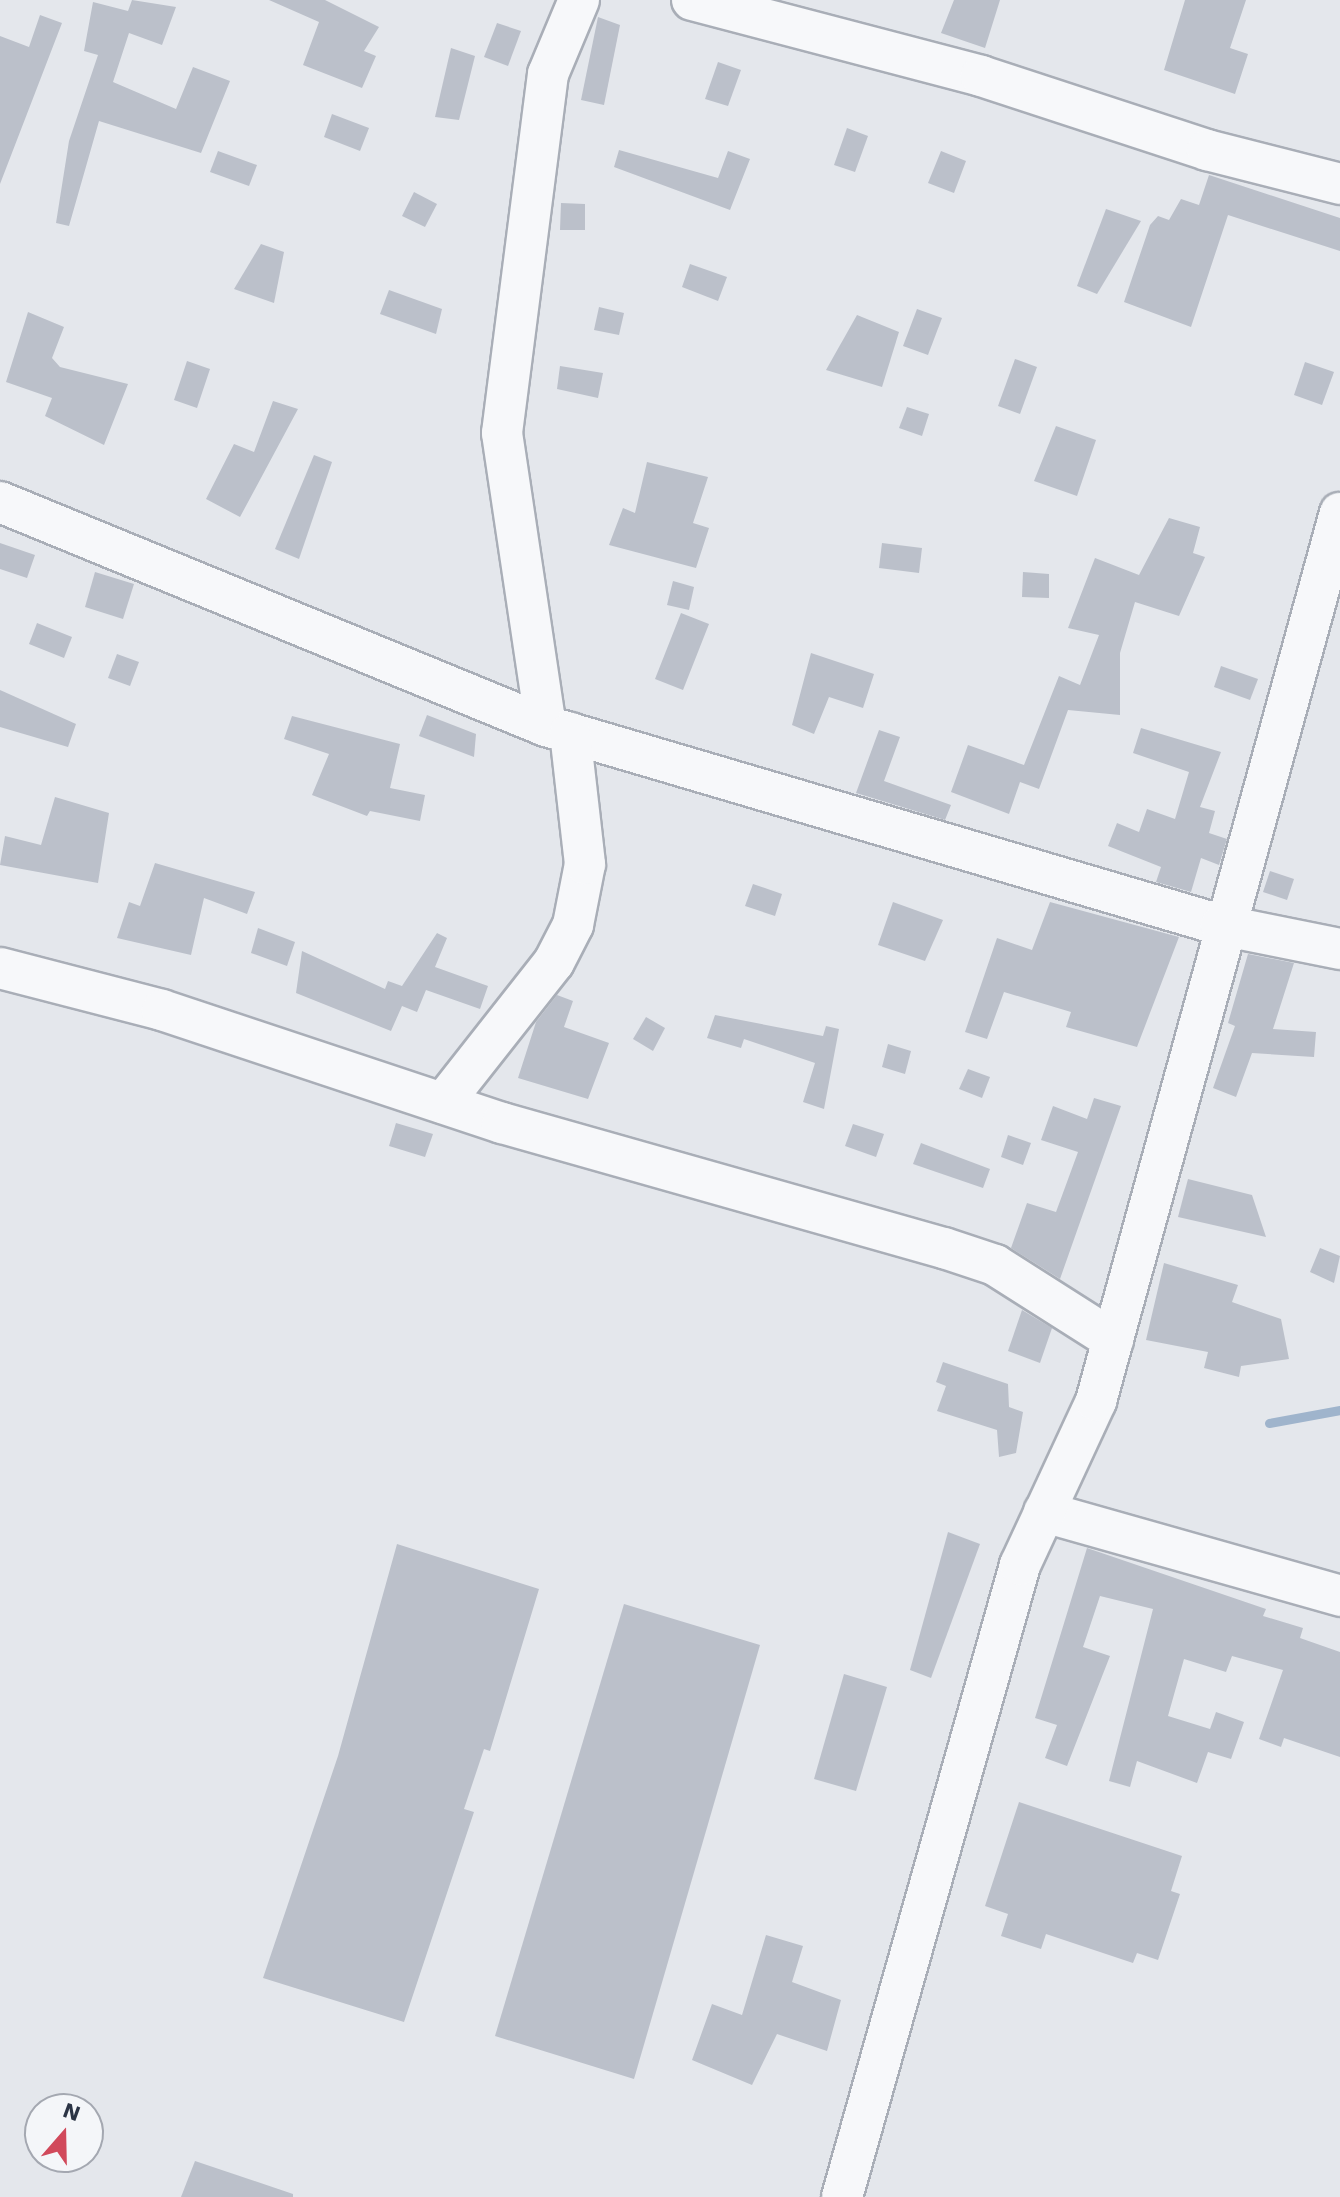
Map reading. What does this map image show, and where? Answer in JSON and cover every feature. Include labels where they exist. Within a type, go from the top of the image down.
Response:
[{"type":"street","points":[[443,1103],[554,962],[573,925],[585,864],[502,433],[548,74],[579,0]]},
{"type":"street","points":[[692,0],[981,76],[1207,150],[1340,184]]},
{"type":"street","points":[[0,502],[558,730],[1221,925],[1340,949]]},
{"type":"street","points":[[842,2197],[1020,1565],[1096,1401],[1221,925],[1340,513]]},
{"type":"street","points":[[0,968],[162,1010],[443,1103],[995,1265],[1113,1340]]},
{"type":"street","points":[[1044,1512],[1340,1596]]},
{"type":"building","points":[[132,0],[176,7],[162,45],[129,33],[113,82],[176,109],[193,67],[230,81],[201,153],[99,121],[69,226],[56,223],[69,141],[98,55],[84,51],[93,2],[128,11]]},
{"type":"building","points":[[269,0],[325,0],[379,27],[364,51],[376,56],[362,88],[303,65],[319,22]]},
{"type":"building","points":[[954,0],[1000,0],[985,48],[941,33]]},
{"type":"building","points":[[1185,0],[1246,0],[1230,48],[1248,54],[1235,94],[1164,70]]},
{"type":"building","points":[[40,15],[62,23],[0,184],[0,36],[29,47]]},
{"type":"building","points":[[598,17],[620,25],[604,105],[581,100]]},
{"type":"building","points":[[497,23],[521,31],[508,66],[484,57]]},
{"type":"building","points":[[451,48],[475,56],[459,120],[435,117]]},
{"type":"building","points":[[718,62],[741,70],[728,106],[705,99]]},
{"type":"building","points":[[332,114],[369,128],[360,151],[324,137]]},
{"type":"building","points":[[847,128],[868,136],[855,172],[834,165]]},
{"type":"building","points":[[619,150],[718,178],[728,151],[750,159],[730,210],[614,167]]},
{"type":"building","points":[[218,151],[257,165],[249,186],[210,172]]},
{"type":"building","points":[[941,151],[966,161],[954,193],[928,183]]},
{"type":"building","points":[[1209,175],[1340,218],[1340,251],[1228,215],[1191,327],[1124,302],[1150,225],[1158,216],[1169,220],[1181,199],[1199,205]]},
{"type":"building","points":[[414,192],[437,204],[425,227],[402,216]]},
{"type":"building","points":[[561,203],[585,204],[585,230],[560,230]]},
{"type":"building","points":[[1106,209],[1141,221],[1097,294],[1077,286]]},
{"type":"building","points":[[261,244],[284,252],[274,303],[234,289]]},
{"type":"building","points":[[690,264],[727,277],[718,301],[682,287]]},
{"type":"building","points":[[389,290],[442,309],[436,334],[380,314]]},
{"type":"building","points":[[599,307],[624,313],[619,335],[594,330]]},
{"type":"building","points":[[917,309],[942,318],[928,355],[903,346]]},
{"type":"building","points":[[28,312],[64,327],[52,358],[60,367],[128,384],[104,445],[45,416],[52,398],[6,382]]},
{"type":"building","points":[[857,315],[899,332],[882,387],[826,370]]},
{"type":"building","points":[[1015,359],[1037,367],[1020,414],[998,406]]},
{"type":"building","points":[[187,361],[210,369],[197,408],[174,400]]},
{"type":"building","points":[[1305,362],[1334,372],[1322,405],[1294,395]]},
{"type":"building","points":[[560,366],[603,373],[598,398],[557,389]]},
{"type":"building","points":[[273,401],[298,409],[240,517],[206,499],[234,444],[254,452]]},
{"type":"building","points":[[907,407],[929,414],[922,436],[899,428]]},
{"type":"building","points":[[1056,426],[1096,440],[1077,496],[1034,481]]},
{"type":"building","points":[[314,455],[332,462],[299,559],[275,549]]},
{"type":"building","points":[[647,462],[708,477],[693,523],[709,528],[696,568],[609,545],[623,508],[635,513]]},
{"type":"building","points":[[1169,518],[1200,527],[1193,553],[1205,557],[1179,616],[1135,602],[1120,653],[1120,715],[1068,710],[1039,789],[1020,782],[1009,814],[951,792],[968,745],[1024,765],[1059,676],[1080,685],[1099,635],[1068,628],[1095,558],[1139,575]]},
{"type":"building","points":[[0,543],[35,555],[27,578],[0,569]]},
{"type":"building","points":[[882,543],[922,548],[919,573],[879,568]]},
{"type":"building","points":[[95,572],[134,584],[123,619],[85,607]]},
{"type":"building","points":[[1023,572],[1049,574],[1049,598],[1022,597]]},
{"type":"building","points":[[673,581],[694,587],[689,610],[667,605]]},
{"type":"building","points":[[681,613],[709,624],[683,690],[655,679]]},
{"type":"building","points":[[37,623],[72,637],[64,658],[29,644]]},
{"type":"building","points":[[811,653],[874,674],[863,708],[829,697],[814,734],[792,725]]},
{"type":"building","points":[[117,654],[139,662],[130,686],[108,678]]},
{"type":"building","points":[[1221,666],[1258,679],[1250,700],[1214,687]]},
{"type":"building","points":[[0,690],[76,724],[68,747],[0,727]]},
{"type":"building","points":[[427,715],[476,734],[474,757],[419,736]]},
{"type":"building","points":[[292,716],[400,744],[390,788],[425,795],[420,821],[370,811],[367,816],[312,795],[329,754],[284,739]]},
{"type":"building","points":[[1141,728],[1221,752],[1200,807],[1215,811],[1209,833],[1227,839],[1219,865],[1201,858],[1191,892],[1156,882],[1161,867],[1108,846],[1117,823],[1139,832],[1147,809],[1175,819],[1189,772],[1133,753]]},
{"type":"building","points":[[879,730],[900,737],[884,781],[951,805],[945,820],[856,793]]},
{"type":"building","points":[[55,797],[109,813],[98,883],[0,865],[5,836],[41,845]]},
{"type":"building","points":[[155,863],[255,892],[247,914],[204,898],[191,955],[117,938],[129,902],[140,906]]},
{"type":"building","points":[[1270,871],[1294,879],[1287,900],[1263,892]]},
{"type":"building","points":[[753,884],[782,894],[775,916],[745,906]]},
{"type":"building","points":[[893,902],[943,920],[925,961],[878,945]]},
{"type":"building","points":[[1050,902],[1179,937],[1137,1047],[1066,1027],[1071,1012],[1004,992],[987,1039],[965,1032],[997,938],[1032,950]]},
{"type":"building","points":[[258,928],[295,942],[287,966],[251,953]]},
{"type":"building","points":[[437,933],[447,938],[435,967],[488,986],[480,1009],[426,990],[417,1012],[402,1006],[391,1031],[296,993],[302,951],[385,989],[388,981],[402,986]]},
{"type":"building","points":[[1248,954],[1294,963],[1273,1029],[1316,1032],[1314,1057],[1252,1053],[1236,1097],[1213,1088],[1235,1026],[1228,1023]]},
{"type":"building","points":[[557,995],[573,1001],[564,1027],[609,1043],[588,1099],[518,1078],[536,1022]]},
{"type":"building","points":[[715,1015],[823,1036],[826,1026],[839,1029],[824,1109],[803,1102],[815,1063],[744,1039],[741,1048],[707,1038]]},
{"type":"building","points":[[646,1017],[665,1028],[653,1051],[633,1039]]},
{"type":"building","points":[[888,1044],[911,1051],[905,1074],[882,1067]]},
{"type":"building","points":[[968,1069],[990,1077],[982,1098],[959,1089]]},
{"type":"building","points":[[1094,1098],[1121,1106],[1060,1279],[1011,1248],[1027,1203],[1056,1212],[1078,1152],[1041,1140],[1053,1106],[1087,1119]]},
{"type":"building","points":[[396,1123],[433,1134],[425,1157],[389,1146]]},
{"type":"building","points":[[853,1124],[884,1134],[876,1157],[845,1146]]},
{"type":"building","points":[[1008,1135],[1031,1143],[1023,1165],[1001,1157]]},
{"type":"building","points":[[921,1143],[990,1169],[983,1188],[913,1164]]},
{"type":"building","points":[[1188,1179],[1252,1195],[1266,1237],[1178,1217]]},
{"type":"building","points":[[1320,1248],[1340,1256],[1334,1283],[1310,1272]]},
{"type":"building","points":[[1164,1263],[1238,1285],[1232,1302],[1281,1319],[1289,1359],[1241,1366],[1239,1377],[1204,1368],[1208,1352],[1146,1340]]},
{"type":"building","points":[[1022,1310],[1052,1328],[1040,1363],[1008,1351]]},
{"type":"building","points":[[943,1362],[1008,1384],[1009,1407],[1023,1412],[1016,1453],[999,1457],[997,1430],[937,1411],[946,1386],[936,1382]]},
{"type":"building","points":[[948,1532],[980,1544],[931,1678],[910,1670]]},
{"type":"building","points":[[397,1544],[539,1589],[490,1751],[484,1749],[464,1809],[474,1812],[404,2022],[263,1978],[338,1756]]},
{"type":"building","points":[[1087,1548],[1266,1609],[1263,1616],[1303,1628],[1300,1638],[1340,1652],[1340,1757],[1284,1738],[1281,1747],[1259,1739],[1283,1670],[1232,1656],[1226,1672],[1184,1659],[1168,1716],[1210,1729],[1216,1712],[1244,1722],[1231,1759],[1208,1752],[1197,1783],[1137,1761],[1130,1787],[1109,1781],[1153,1609],[1100,1596],[1083,1647],[1110,1656],[1067,1766],[1045,1758],[1057,1725],[1035,1718]]},
{"type":"building","points":[[624,1604],[760,1645],[634,2079],[495,2036]]},
{"type":"building","points":[[844,1674],[887,1687],[856,1791],[814,1779]]},
{"type":"building","points":[[1019,1802],[1182,1856],[1171,1891],[1180,1894],[1158,1960],[1137,1953],[1133,1963],[1046,1934],[1041,1949],[1001,1936],[1008,1914],[985,1906]]},
{"type":"building","points":[[766,1935],[803,1946],[792,1982],[841,2000],[827,2051],[777,2034],[752,2085],[692,2060],[712,2004],[742,2015]]},
{"type":"building","points":[[195,2161],[293,2194],[293,2197],[181,2197]]},
{"type":"waterway","points":[[1269,1423],[1340,1410]]}]
